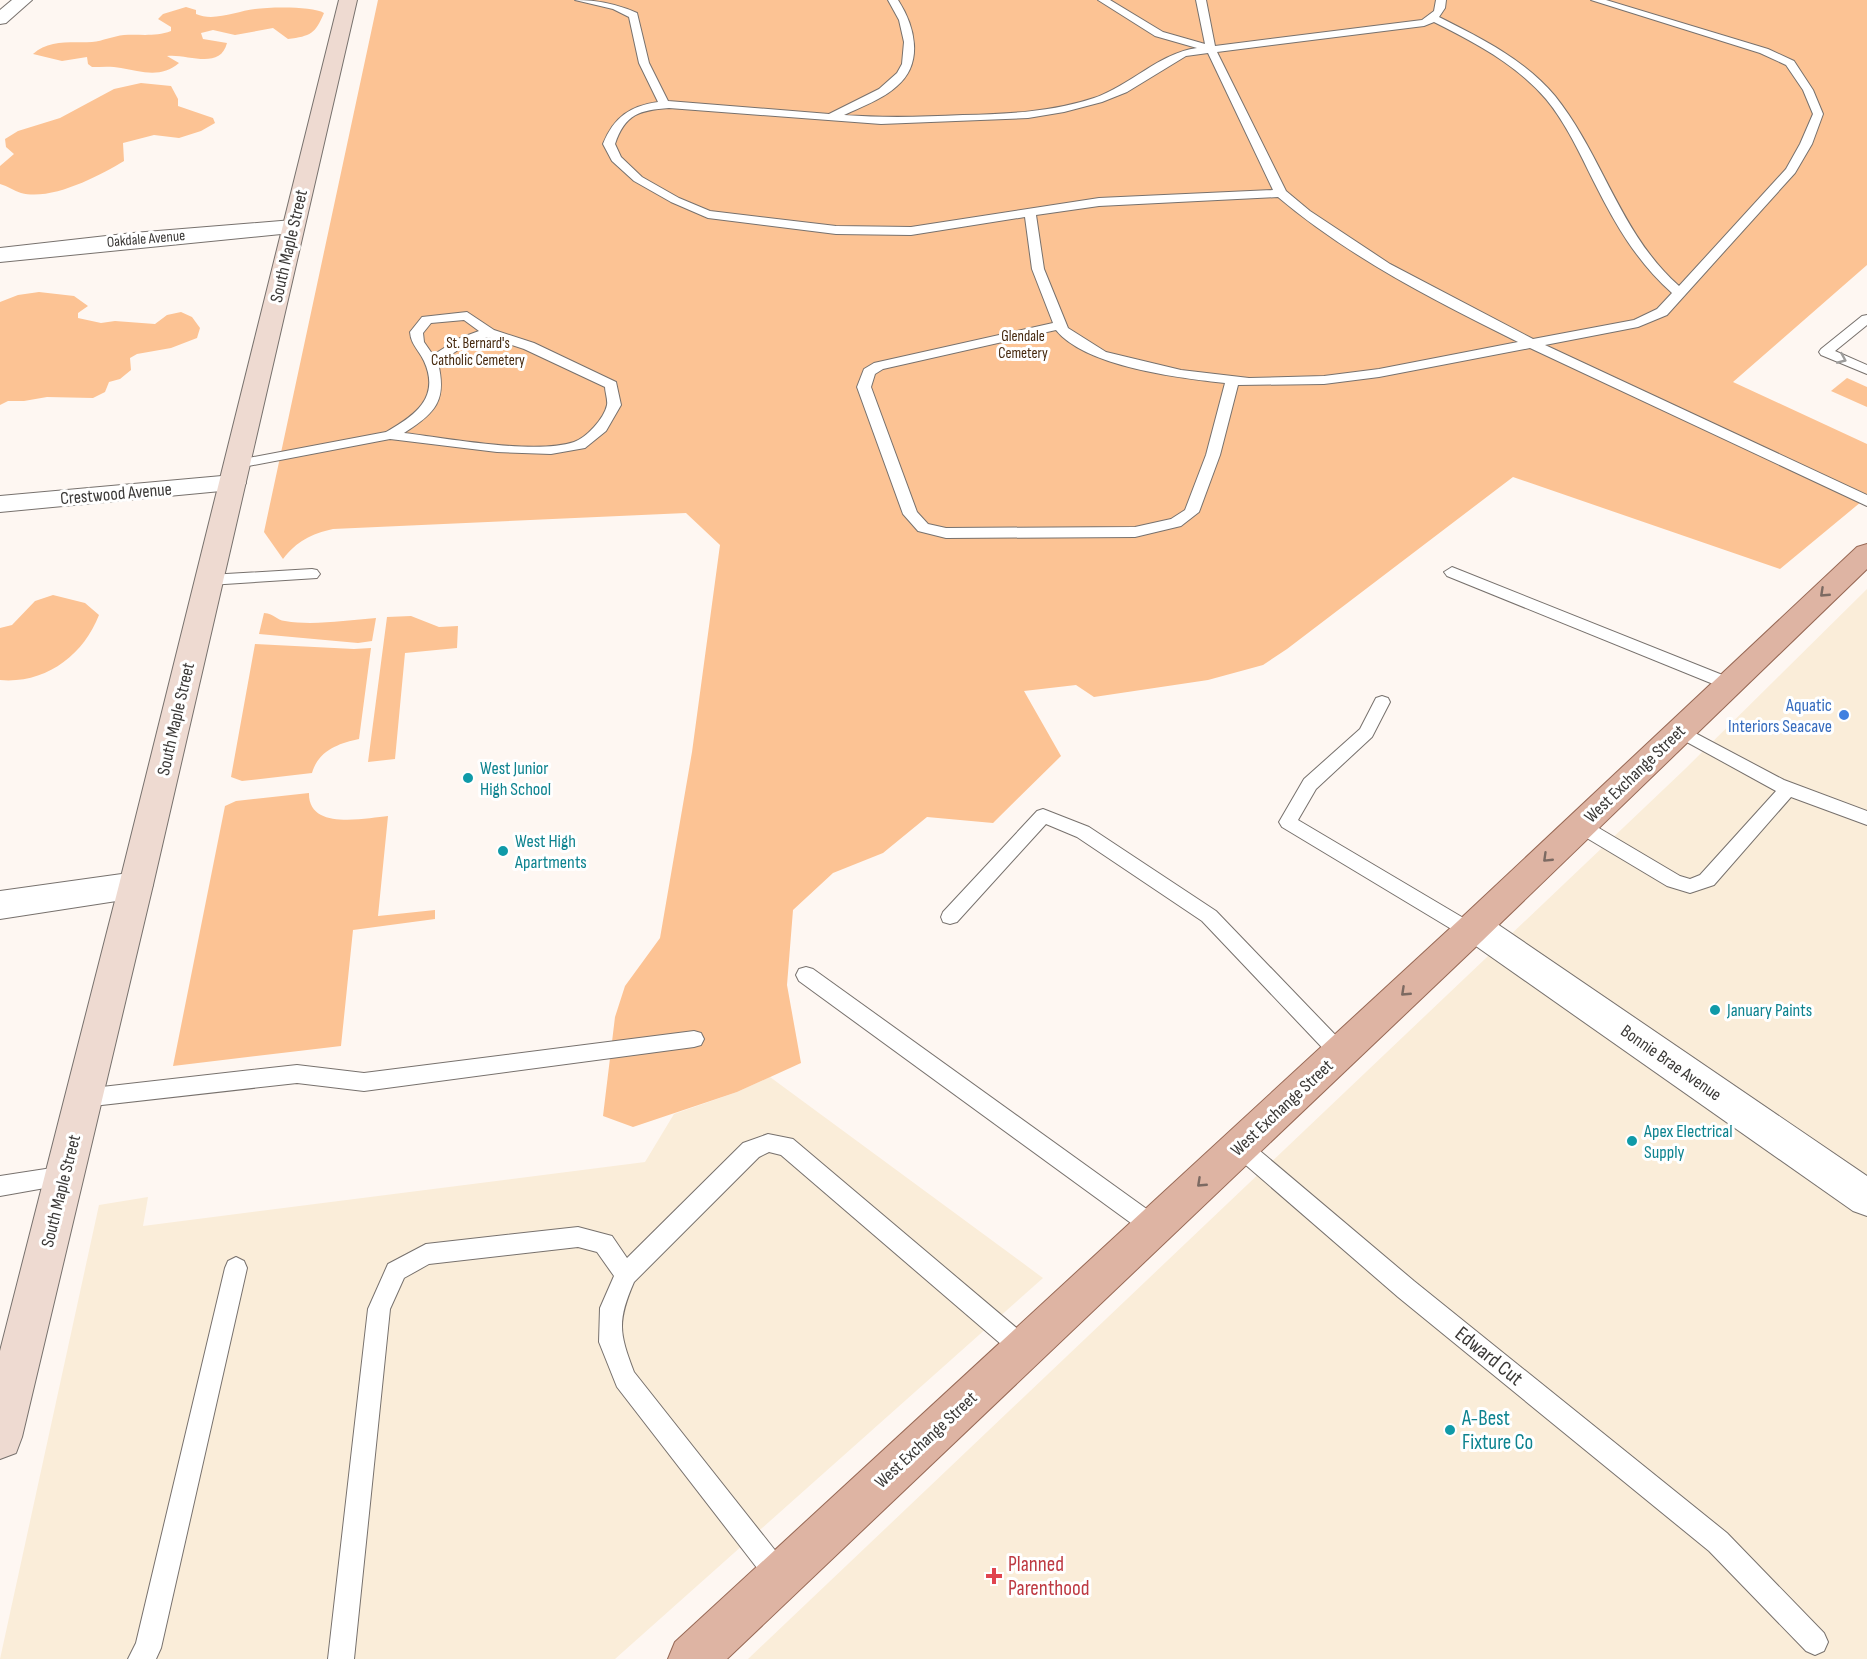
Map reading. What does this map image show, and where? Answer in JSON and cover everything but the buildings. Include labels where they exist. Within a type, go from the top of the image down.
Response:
[{"type":"main road","name":"South Maple Street","points":[[0,1437],[8,1377],[65,1176],[348,0]]},
{"type":"main road","name":"West Exchange Street","points":[[692,1659],[1473,929],[1867,553]]},
{"type":"street","points":[[0,19],[23,0]]},
{"type":"street","name":"Oakdale Avenue","points":[[0,255],[133,240],[293,227]]},
{"type":"street","name":"Crestwood Avenue","points":[[0,504],[235,473]]},
{"type":"street","points":[[0,905],[136,885]]},
{"type":"street","name":"Bonnie Brae Avenue","points":[[1473,929],[1867,1198]]},
{"type":"lane","points":[[580,0],[616,7],[634,15],[644,63],[665,105]]},
{"type":"lane","points":[[832,117],[895,83],[909,63],[909,43],[903,14],[893,0]]},
{"type":"lane","points":[[1103,0],[1159,34],[1211,49]]},
{"type":"lane","points":[[1201,0],[1211,49],[1281,194],[1352,247],[1534,345],[1867,501]]},
{"type":"lane","points":[[1281,194],[1123,200],[911,231],[836,230],[708,214],[675,200],[638,179],[616,159],[609,144],[612,132],[632,111],[652,105],[905,121],[1029,113],[1074,106],[1114,94],[1157,70],[1166,61],[1184,53],[1424,23],[1434,18],[1442,5],[1441,0]]},
{"type":"lane","points":[[1030,213],[1038,269],[1063,330],[1101,355],[1181,374],[1249,382],[1324,380],[1379,373],[1534,345],[1638,323],[1662,312],[1791,171],[1806,144],[1818,114],[1808,90],[1790,63],[1764,51],[1596,0]]},
{"type":"lane","points":[[1434,18],[1492,49],[1539,84],[1562,112],[1632,240],[1661,279],[1679,293]]},
{"type":"lane","points":[[235,473],[390,435],[417,418],[431,401],[436,385],[431,362],[417,342],[416,332],[427,320],[467,316],[490,333],[573,365],[611,385],[614,405],[601,428],[580,445],[551,450],[497,448],[390,435]]},
{"type":"lane","points":[[1864,324],[1826,352],[1867,369]]},
{"type":"lane","points":[[1060,325],[879,366],[869,372],[864,387],[910,514],[923,528],[946,533],[1135,532],[1176,523],[1192,512],[1213,454],[1233,380]]},
{"type":"lane","points":[[431,362],[458,343],[490,333]]},
{"type":"lane","points":[[1452,572],[1534,603],[1638,650],[1729,684]]},
{"type":"lane","points":[[209,580],[312,574]]},
{"type":"lane","points":[[1382,702],[1366,733],[1310,784],[1288,822],[1473,929]]},
{"type":"lane","points":[[1680,731],[1788,789],[1867,818]]},
{"type":"lane","points":[[1581,826],[1674,881],[1690,886],[1707,880],[1788,789]]},
{"type":"lane","points":[[950,917],[1043,816],[1083,832],[1209,916],[1340,1053]]},
{"type":"lane","points":[[806,975],[1154,1227]]},
{"type":"lane","points":[[84,1098],[297,1074],[364,1082],[693,1040]]},
{"type":"lane","points":[[780,1577],[625,1379],[610,1342],[611,1308],[626,1275],[751,1150],[768,1143],[786,1146],[1024,1349]]},
{"type":"lane","name":"Edward Cut","points":[[1240,1147],[1406,1289],[1718,1542],[1815,1642]]},
{"type":"lane","points":[[0,1186],[65,1176]]},
{"type":"lane","points":[[341,1659],[379,1309],[396,1271],[426,1254],[579,1237],[604,1243],[626,1275]]},
{"type":"lane","points":[[141,1659],[148,1648],[236,1268]]},
{"type":"shaded area","points":[[1867,589],[1867,1659],[748,1659],[1685,769]]},
{"type":"shaded area","points":[[770,1077],[1043,1278],[615,1659],[0,1659],[99,1205],[148,1197],[143,1226],[645,1162],[674,1114],[737,1092]]},
{"type":"green space","name":"Glendale Cemetery","points":[[378,0],[1867,0],[1867,265],[1733,382],[1867,444],[1867,497],[1780,569],[1513,477],[1263,665],[1208,680],[1094,697],[1076,685],[1024,691],[1061,756],[993,823],[927,817],[883,853],[833,873],[793,910],[787,985],[801,1063],[737,1092],[633,1127],[603,1116],[615,1017],[625,986],[660,938],[692,752],[720,545],[686,513],[333,529],[305,539],[283,559],[264,532]]},
{"type":"green space","points":[[186,7],[196,10],[196,14],[210,17],[271,8],[301,8],[324,13],[315,30],[296,38],[288,39],[273,28],[235,35],[213,30],[201,33],[203,39],[227,43],[223,51],[210,59],[167,56],[179,63],[166,71],[159,72],[92,67],[88,64],[87,57],[62,61],[33,54],[53,44],[92,42],[124,35],[165,33],[171,31],[171,27],[158,19],[163,14]]},
{"type":"green space","points":[[141,83],[171,86],[178,99],[178,106],[213,118],[215,123],[201,131],[179,138],[154,135],[123,143],[124,161],[89,180],[61,190],[33,195],[21,193],[0,184],[0,166],[14,154],[6,147],[5,139],[18,131],[60,118],[114,89]]},
{"type":"green space","points":[[39,292],[74,296],[88,306],[78,313],[78,318],[101,323],[115,321],[155,324],[167,315],[181,312],[192,317],[200,328],[197,338],[171,348],[137,354],[130,358],[131,370],[120,379],[109,382],[105,392],[93,398],[47,397],[8,401],[0,405],[0,302],[18,295]]},
{"type":"green space","points":[[1847,378],[1867,387],[1867,407],[1831,391]]},
{"type":"green space","points":[[53,595],[85,603],[99,615],[92,630],[73,655],[47,672],[17,680],[0,680],[0,628],[12,625],[35,601]]},
{"type":"green space","points":[[264,613],[282,620],[307,623],[376,618],[372,641],[358,643],[259,634]]},
{"type":"green space","points":[[411,616],[439,627],[458,626],[457,648],[405,653],[395,759],[368,762],[387,617]]},
{"type":"green space","points":[[255,644],[371,648],[359,739],[330,749],[319,759],[312,773],[242,781],[231,777]]},
{"type":"green space","points":[[309,793],[311,805],[318,813],[328,818],[353,820],[388,816],[378,916],[435,910],[435,919],[353,930],[341,1046],[173,1066],[225,806],[236,801]]},
{"type":"place","name":"Aquatic Interiors Seacave","points":[[1844,715]]},
{"type":"place","name":"West Junior High School","points":[[468,778]]},
{"type":"place","name":"West High Apartments","points":[[503,851]]},
{"type":"place","name":"January Paints","points":[[1715,1010]]},
{"type":"place","name":"Apex Electrical Supply","points":[[1632,1141]]},
{"type":"place","name":"A-Best Fixture Co","points":[[1450,1430]]},
{"type":"place","name":"Planned Parenthood","points":[[994,1576]]},
{"type":"park label","name":"St. Bernard's Catholic Cemetery","points":[[478,352]]}]
